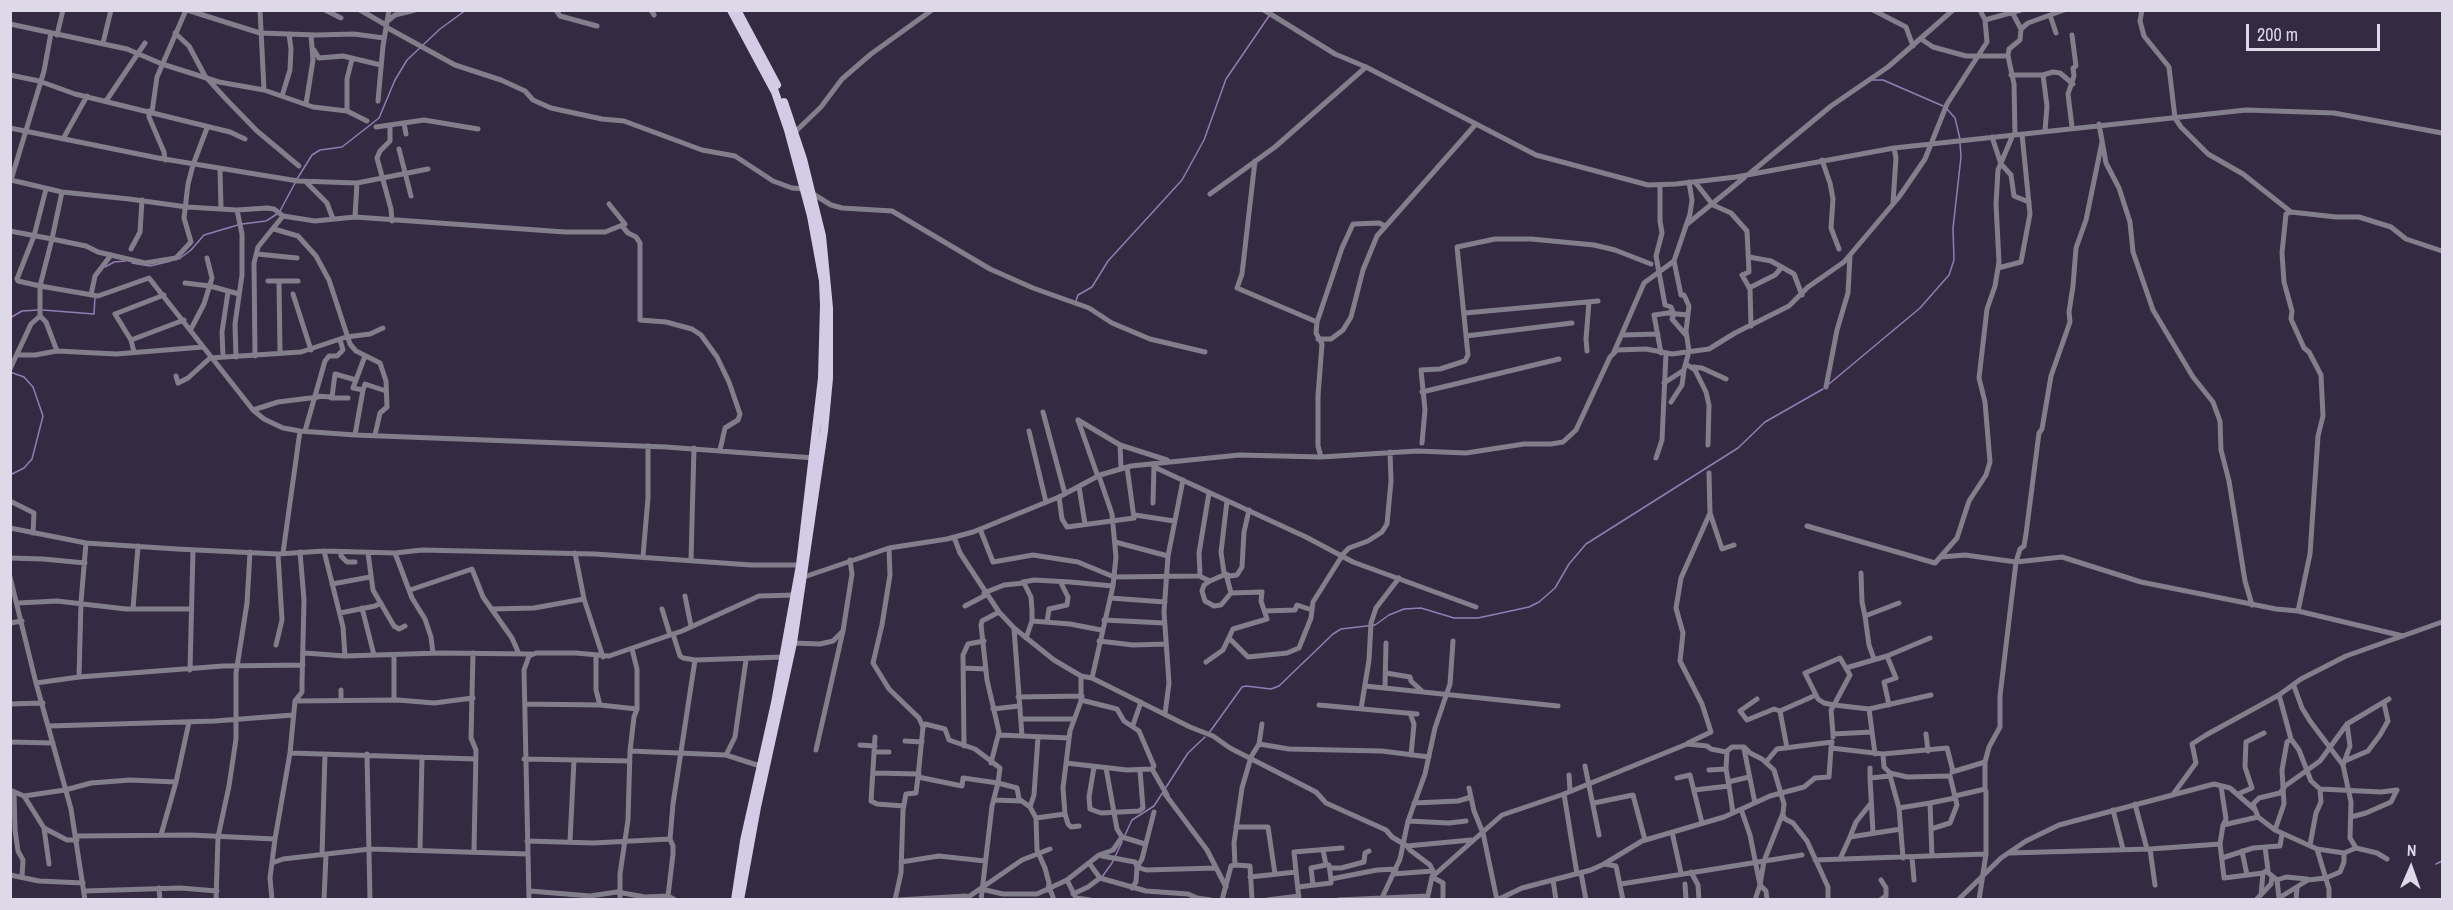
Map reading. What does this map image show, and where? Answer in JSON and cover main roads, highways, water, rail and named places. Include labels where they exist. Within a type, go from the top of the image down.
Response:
[{"type":"main road","points":[[731,10],[775,92],[806,189],[820,262],[824,305],[822,378],[804,577],[793,644],[749,843],[740,900]]},
{"type":"main road","points":[[735,900],[744,841],[784,657],[800,565],[829,378],[830,326],[824,248],[813,195],[795,132],[766,62],[737,10]]},
{"type":"waterway","points":[[297,179],[312,155],[320,150],[342,147],[379,118],[395,80],[407,60],[440,29],[466,10]]},
{"type":"waterway","points":[[1076,301],[1078,295],[1092,287],[1108,261],[1182,180],[1204,140],[1226,79],[1269,16]]},
{"type":"waterway","points":[[1872,80],[1883,80],[1943,106]]},
{"type":"waterway","points":[[1947,109],[1955,118],[1960,139]]},
{"type":"waterway","points":[[1829,384],[1920,308],[1949,275],[1954,260],[1953,228],[1961,157],[1960,143]]},
{"type":"waterway","points":[[280,211],[295,183]]},
{"type":"waterway","points":[[242,224],[266,221],[277,214]]},
{"type":"waterway","points":[[179,259],[191,250],[204,235],[238,225]]},
{"type":"waterway","points":[[105,267],[114,262],[125,261]]},
{"type":"waterway","points":[[132,263],[150,266],[171,261]]},
{"type":"waterway","points":[[43,310],[94,314],[95,296]]},
{"type":"waterway","points":[[10,318],[22,311],[38,310]]},
{"type":"waterway","points":[[10,372],[24,377],[33,387],[43,416],[32,459],[24,468],[10,475]]},
{"type":"waterway","points":[[1209,733],[1242,687],[1271,689],[1279,686],[1341,629],[1375,625],[1389,615],[1404,609],[1421,608],[1454,618],[1478,618],[1529,607],[1539,602],[1555,588],[1569,564],[1586,544],[1738,448],[1765,422],[1823,389]]},
{"type":"waterway","points":[[1125,835],[1132,820],[1154,806],[1188,753],[1205,737]]},
{"type":"waterway","points":[[1102,877],[1122,842]]},
{"type":"waterway","points":[[2436,864],[2442,861]]}]
